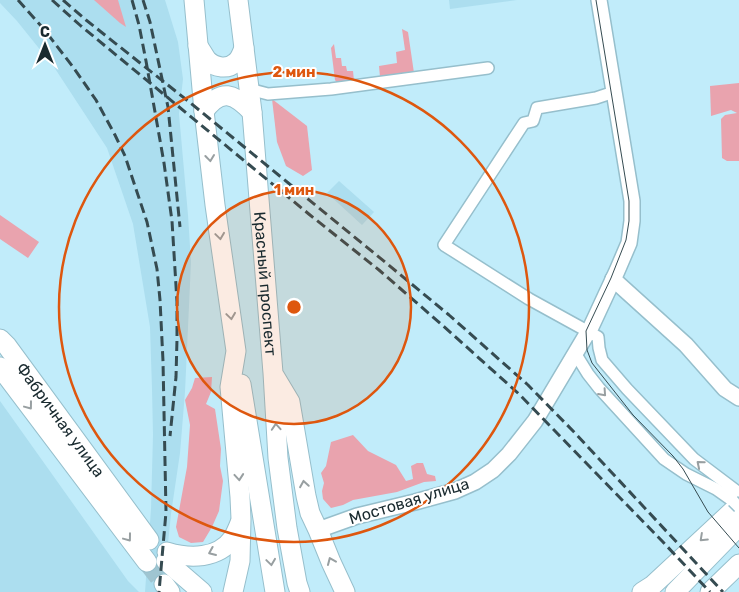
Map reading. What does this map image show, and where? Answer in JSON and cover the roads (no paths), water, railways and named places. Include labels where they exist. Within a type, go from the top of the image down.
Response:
[{"type":"main road","points":[[194,0],[204,111],[216,205],[236,351],[275,592]]},
{"type":"main road","name":"Красный проспект","points":[[238,0],[252,112],[273,373],[290,402],[310,513],[345,592]]},
{"type":"main road","points":[[198,46],[207,60],[217,67],[228,67],[236,62],[244,48]]},
{"type":"main road","points":[[204,111],[211,102],[222,96],[232,96],[242,102],[252,112]]},
{"type":"main road","name":"Фабричная улица","points":[[0,339],[7,346],[115,508]]},
{"type":"main road","points":[[233,592],[240,561],[241,519],[230,388],[236,351]]},
{"type":"main road","name":"Фабричная улица","points":[[0,367],[115,508]]},
{"type":"main road","points":[[273,373],[278,458],[287,528],[300,592]]},
{"type":"main road","points":[[642,592],[653,585],[738,502]]},
{"type":"main road","points":[[115,508],[149,540]]},
{"type":"main road","points":[[115,508],[147,562]]},
{"type":"main road","points":[[202,592],[166,557],[198,557],[212,554],[229,543],[235,536],[241,519]]},
{"type":"main road","points":[[675,592],[739,526]]},
{"type":"main road","points":[[710,592],[739,564]]},
{"type":"street","name":"Мостовая улица","points":[[318,530],[357,516],[455,490],[474,482],[493,470],[521,441],[535,421],[588,331],[628,243],[632,221],[632,201],[599,0]]},
{"type":"street","points":[[249,89],[268,94],[331,89],[488,68]]},
{"type":"street","points":[[614,92],[596,98],[538,108],[533,121],[524,123],[444,245],[529,299],[598,337],[602,360],[694,459],[738,502]]},
{"type":"street","points":[[613,279],[686,345],[726,389],[739,398]]},
{"type":"street","points":[[575,353],[599,388],[664,459],[686,474],[738,502]]},
{"type":"tunnel","points":[[147,562],[164,584]]},
{"type":"tram line","points":[[596,0],[629,201],[629,221],[626,240],[611,278],[586,331],[587,350],[592,363],[633,415],[673,456],[683,469],[708,512],[739,548]]},
{"type":"railway","points":[[18,0],[43,28],[96,100],[125,156],[147,222],[157,269],[163,361],[166,512],[159,592]]},
{"type":"railway","points":[[52,0],[81,26],[379,270],[519,394],[710,592]]},
{"type":"railway","points":[[63,0],[385,262],[449,315],[528,385],[723,592]]},
{"type":"railway","points":[[132,0],[146,61],[172,221],[177,302],[177,339],[176,377],[170,436]]},
{"type":"railway","points":[[143,0],[150,22],[168,107],[180,227]]}]
